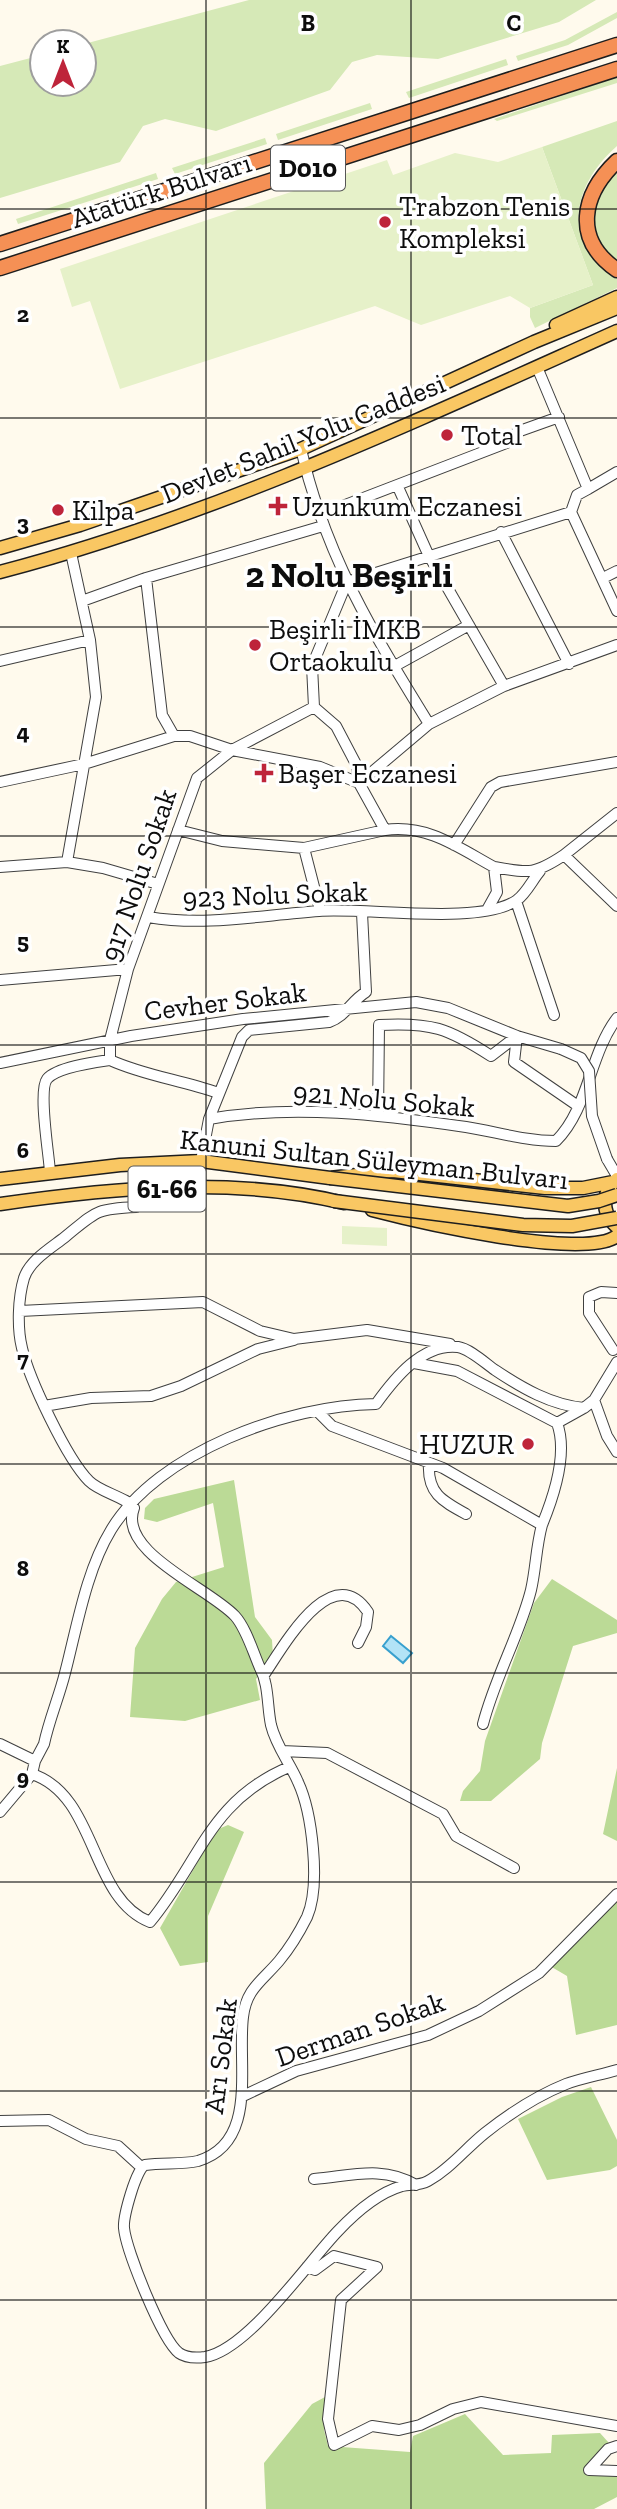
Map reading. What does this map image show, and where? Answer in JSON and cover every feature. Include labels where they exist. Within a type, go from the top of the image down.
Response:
[{"type":"highway","name":"Atatürk Bulvarı","points":[[0,243],[617,46]]},
{"type":"highway","name":"Atatürk Bulvarı","points":[[0,269],[617,69]]},
{"type":"highway","points":[[617,161],[600,177],[588,201],[586,222],[592,243],[607,263],[617,270]]},
{"type":"main road","points":[[534,342],[555,326],[617,297]]},
{"type":"main road","name":"Devlet Sahil Yolu Caddesi","points":[[0,548],[80,525],[301,449],[534,342],[617,308]]},
{"type":"main road","name":"Devlet Sahil Yolu Caddesi","points":[[0,572],[71,553],[305,468],[617,331]]},
{"type":"main road","name":"Kanuni Sultan Süleyman Bulvarı","points":[[0,1179],[50,1172],[201,1161],[568,1206],[599,1202],[617,1195]]},
{"type":"main road","name":"61-66","points":[[331,1178],[393,1171],[545,1188],[583,1188],[616,1179]]},
{"type":"main road","points":[[616,1179],[606,1193],[604,1206],[609,1219],[617,1227]]},
{"type":"main road","name":"Kanuni Sultan Süleyman Bulvarı","points":[[0,1204],[53,1196],[204,1187],[282,1191],[334,1201],[523,1225],[572,1226],[617,1218]]},
{"type":"main road","name":"61-66","points":[[334,1201],[414,1220],[549,1244],[583,1244],[617,1237]]},
{"type":"street","points":[[537,367],[588,489]]},
{"type":"street","points":[[319,515],[398,487],[509,442],[517,432],[559,417]]},
{"type":"street","points":[[301,449],[323,526],[367,626],[429,724]]},
{"type":"street","points":[[617,472],[577,495],[571,512],[617,611]]},
{"type":"street","points":[[398,487],[428,554],[504,686]]},
{"type":"street","points":[[385,830],[359,783],[357,766],[336,726],[314,707],[312,666],[347,582],[428,554],[571,512]]},
{"type":"street","points":[[82,601],[146,578],[323,526]]},
{"type":"street","points":[[501,532],[569,664]]},
{"type":"street","points":[[67,862],[96,697],[90,640],[71,553]]},
{"type":"street","points":[[603,578],[617,571]]},
{"type":"street","points":[[146,578],[162,715],[174,736]]},
{"type":"street","points":[[393,667],[469,625]]},
{"type":"street","points":[[0,661],[90,640]]},
{"type":"street","points":[[359,783],[429,724],[504,686],[617,645]]},
{"type":"street","name":"917 Nolu Sokak","points":[[110,1040],[128,969],[197,778],[232,751],[314,707]]},
{"type":"street","points":[[0,782],[84,764],[174,736],[207,740],[232,751],[320,767],[359,783]]},
{"type":"street","points":[[454,845],[491,787],[500,782],[617,762]]},
{"type":"street","points":[[554,1015],[516,901],[540,871],[617,813]]},
{"type":"street","points":[[178,830],[222,841],[304,848],[385,830],[415,828],[433,833],[494,867],[540,871]]},
{"type":"street","points":[[304,848],[320,911]]},
{"type":"street","points":[[564,855],[617,905]]},
{"type":"street","points":[[0,867],[67,862],[103,868],[158,884]]},
{"type":"street","points":[[487,909],[497,892],[494,867]]},
{"type":"street","name":"923 Nolu Sokak","points":[[148,917],[182,923],[320,911],[447,914],[487,909],[516,901]]},
{"type":"street","points":[[347,1011],[353,1000],[366,992],[362,913]]},
{"type":"street","points":[[0,980],[128,969]]},
{"type":"street","points":[[201,1161],[209,1119],[218,1093],[242,1037],[250,1030],[329,1022],[347,1011],[416,1002],[448,1009],[581,1058],[589,1071],[592,1116],[616,1179]]},
{"type":"street","name":"Cevher Sokak","points":[[0,1063],[110,1040],[243,1019],[347,1011]]},
{"type":"street","points":[[517,1036],[513,1062],[578,1106],[597,1053],[617,1018]]},
{"type":"street","points":[[378,1116],[379,1025],[420,1023],[449,1032],[491,1056],[517,1036]]},
{"type":"street","name":"Cevher Sokak","points":[[110,1040],[110,1060]]},
{"type":"street","points":[[50,1172],[44,1087],[52,1074],[89,1062],[110,1060],[128,1068],[170,1080],[185,1081],[218,1093]]},
{"type":"street","name":"921 Nolu Sokak","points":[[209,1119],[284,1112],[378,1116],[489,1131],[526,1140],[556,1141],[565,1132],[578,1106]]},
{"type":"street","points":[[131,1503],[111,1497],[88,1481],[44,1406],[21,1346],[20,1311],[25,1276],[37,1259],[100,1209],[136,1207]]},
{"type":"street","points":[[609,1373],[615,1345],[589,1312],[589,1297],[600,1292],[617,1293]]},
{"type":"street","points":[[20,1311],[203,1302],[260,1331],[294,1339]]},
{"type":"street","points":[[44,1406],[91,1398],[151,1396],[181,1386],[258,1349],[294,1339],[367,1330],[460,1347],[526,1390],[567,1406],[584,1408]]},
{"type":"street","points":[[0,1812],[33,1774],[95,1567],[110,1531],[137,1494],[204,1450],[262,1423],[346,1404],[376,1404],[401,1371],[444,1348],[460,1347]]},
{"type":"street","points":[[414,1363],[457,1371],[557,1423],[562,1437],[553,1496],[536,1549],[531,1590],[490,1694],[483,1724]]},
{"type":"street","points":[[557,1423],[594,1400],[617,1363]]},
{"type":"street","points":[[594,1400],[607,1436],[617,1452]]},
{"type":"street","points":[[317,1411],[332,1426],[429,1463],[476,1485],[542,1525]]},
{"type":"street","points":[[429,1463],[431,1489],[439,1499],[466,1514]]},
{"type":"street","name":"Arı Sokak","points":[[131,1503],[134,1508],[130,1520],[131,1531],[153,1556],[232,1613],[264,1675],[272,1726],[306,1803],[311,1839],[312,1900],[307,1916],[278,1963],[259,1978],[247,1997],[241,2029],[243,2096],[233,2131],[221,2150],[194,2162],[141,2167]]},
{"type":"street","points":[[264,1675],[307,1616],[324,1599],[341,1594],[360,1601],[368,1612],[366,1627],[358,1643]]},
{"type":"street","points":[[0,1744],[35,1761]]},
{"type":"street","points":[[282,1751],[327,1753],[443,1814],[456,1836],[514,1868]]},
{"type":"street","points":[[33,1774],[44,1778],[66,1796],[88,1835],[100,1866],[136,1916],[150,1922],[204,1837],[236,1799],[256,1783],[289,1767]]},
{"type":"street","name":"Derman Sokak","points":[[243,2096],[296,2071],[428,2035],[479,2011],[539,1973],[617,1894]]},
{"type":"street","points":[[0,2121],[49,2120],[86,2139],[118,2146],[141,2167],[136,2174],[124,2228],[154,2312],[180,2353],[206,2357],[237,2340],[294,2286],[338,2230],[364,2207],[387,2192],[416,2186],[440,2173],[483,2134],[535,2098],[568,2084],[617,2070]]},
{"type":"street","points":[[314,2179],[371,2171],[398,2175],[416,2186]]},
{"type":"street","points":[[307,2267],[315,2270],[334,2256],[377,2267],[341,2300],[328,2419],[334,2445],[372,2427],[399,2430],[420,2425],[453,2409],[481,2402],[617,2426]]},
{"type":"street","points":[[617,2446],[608,2449],[589,2470],[617,2471]]},
{"type":"green space","points":[[249,0],[596,0],[559,22],[438,59],[377,55],[352,62],[330,90],[216,131],[165,119],[143,126],[120,162],[0,198],[0,66],[28,59],[28,98],[98,98],[98,40]]},
{"type":"green space","points":[[617,12],[617,18],[568,45],[518,61],[516,56],[565,40]]},
{"type":"green space","points":[[506,59],[508,65],[409,98],[406,92]]},
{"type":"green space","points":[[617,77],[617,83],[497,121],[494,119]]},
{"type":"green space","points":[[370,103],[372,109],[278,140],[276,134]]},
{"type":"green space","points":[[617,121],[617,146],[590,178],[582,195],[579,213],[580,231],[586,248],[617,277],[617,288],[535,328],[530,317],[530,308],[593,285],[542,147]]},
{"type":"green space","points":[[265,138],[267,144],[175,174],[172,168]]},
{"type":"green space","name":"Trabzon Tenis Kompleksi","points":[[542,147],[593,285],[530,308],[510,296],[421,325],[375,306],[120,389],[90,301],[72,307],[60,269],[387,160],[393,175],[455,153],[498,162]]},
{"type":"green space","points":[[617,171],[617,263],[600,242],[595,217],[601,192]]},
{"type":"green space","points":[[156,173],[158,179],[18,224],[16,219]]},
{"type":"green space","points":[[342,1226],[387,1228],[387,1246],[342,1244]]},
{"type":"green space","points":[[234,1480],[255,1617],[272,1640],[273,1657],[256,1679],[260,1700],[185,1721],[130,1717],[135,1648],[162,1599],[176,1582],[224,1567],[213,1503],[157,1522],[144,1519],[145,1508],[154,1499]]},
{"type":"green space","points":[[552,1579],[617,1620],[617,1633],[573,1646],[542,1743],[540,1759],[491,1801],[460,1801],[463,1791],[480,1771],[485,1741],[534,1603]]},
{"type":"green space","points":[[617,1768],[617,1841],[603,1834]]},
{"type":"green space","points":[[228,1825],[244,1832],[208,1916],[208,1962],[180,1966],[160,1928],[216,1830]]},
{"type":"green space","points":[[617,1901],[617,2025],[576,2035],[567,1976],[550,1966]]},
{"type":"green space","points":[[591,2087],[617,2140],[617,2166],[610,2170],[547,2180],[518,2119],[562,2097]]},
{"type":"green space","points":[[325,2397],[324,2430],[328,2446],[410,2452],[413,2436],[465,2414],[503,2455],[551,2453],[552,2435],[600,2433],[609,2443],[593,2459],[598,2467],[617,2477],[617,2497],[594,2509],[266,2509],[264,2463],[312,2404]]},
{"type":"water","points":[[391,1636],[412,1653],[403,1663],[383,1646]]},
{"type":"place","name":"Trabzon Tenis Kompleksi","points":[[385,222]]},
{"type":"place","name":"Total","points":[[447,435]]},
{"type":"place","name":"Uzunkum Eczanesi","points":[[278,506]]},
{"type":"place","name":"Kilpa","points":[[58,510]]},
{"type":"place","name":"Beşirli İMKB Ortaokulu","points":[[255,645]]},
{"type":"place","name":"Başer Eczanesi","points":[[264,773]]},
{"type":"place","name":"HUZUR","points":[[528,1444]]},
{"type":"district","name":"2 Nolu Beşirli","points":[[349,575]]}]
